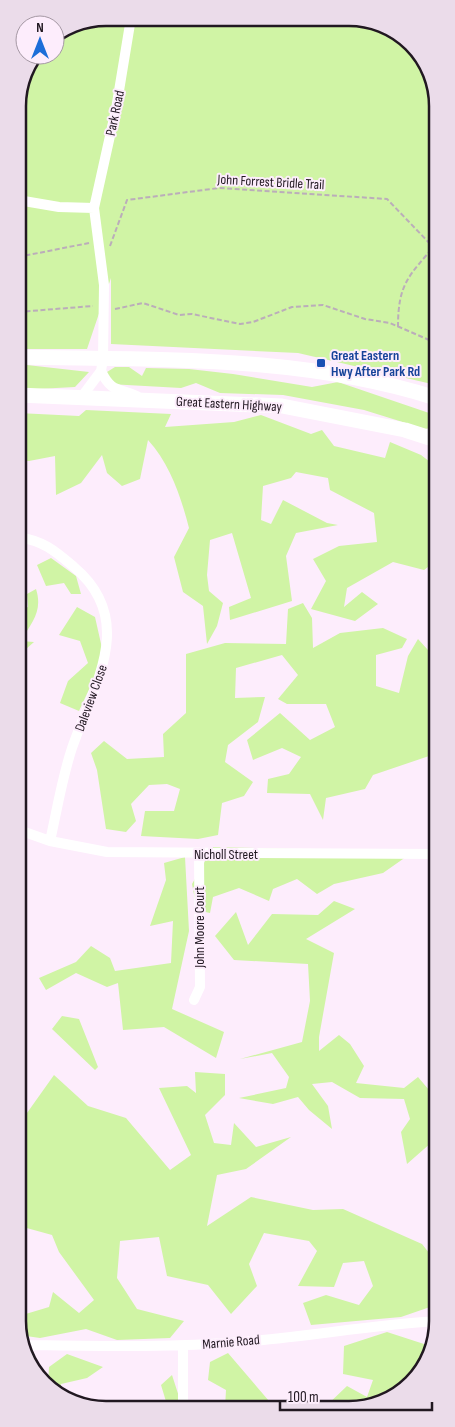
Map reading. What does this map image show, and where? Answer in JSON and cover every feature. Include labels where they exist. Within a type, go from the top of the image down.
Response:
[{"type":"highway","points":[[26,358],[102,365],[212,361],[282,366],[331,373],[429,396]]},
{"type":"highway","name":"Great Eastern Highway","points":[[26,396],[282,406],[405,430],[429,438]]},
{"type":"street","name":"Park Road","points":[[102,365],[104,307],[94,208],[116,110],[130,26]]},
{"type":"street","points":[[26,201],[59,207],[94,208]]},
{"type":"street","points":[[80,399],[102,365]]},
{"type":"street","points":[[102,365],[106,382],[115,390],[148,401]]},
{"type":"street","points":[[402,389],[429,402]]},
{"type":"street","name":"Daleview Close","points":[[26,539],[49,546],[84,575],[105,611],[108,633],[106,656],[102,671],[72,749],[50,841]]},
{"type":"street","name":"Nicholl Street","points":[[26,832],[50,841],[107,852],[429,854]]},
{"type":"street","name":"John Moore Court","points":[[194,1000],[200,987],[199,854]]},
{"type":"street","name":"Marnie Road","points":[[30,1345],[183,1346],[242,1342],[395,1323],[429,1321]]},
{"type":"street","points":[[183,1346],[183,1401]]},
{"type":"path","name":"John Forrest Bridle Trail","points":[[101,269],[127,200],[219,188],[387,199],[429,242]]},
{"type":"path","points":[[26,255],[98,241]]},
{"type":"path","points":[[398,327],[401,293],[410,273],[429,254]]},
{"type":"path","points":[[26,312],[104,307],[114,309],[143,303],[179,315],[192,314],[240,324],[253,322],[292,307],[323,305],[398,327],[429,339]]},
{"type":"green space","points":[[107,26],[348,26],[374,31],[397,43],[412,58],[423,76],[429,107],[429,383],[298,353],[111,344],[111,278],[87,349],[26,349],[26,101],[32,76],[38,65],[65,65],[65,38],[76,32]]},
{"type":"green space","points":[[26,365],[89,372],[75,387],[26,390]]},
{"type":"green space","points":[[115,367],[129,367],[142,376],[146,368],[189,369],[312,387],[338,382],[429,413],[429,428],[425,429],[364,410],[283,395],[220,393],[196,383],[181,388],[109,384],[107,372]]},
{"type":"green space","points":[[86,410],[171,414],[165,427],[234,422],[261,415],[311,434],[322,430],[334,446],[385,458],[390,442],[421,455],[429,461],[429,566],[424,570],[393,562],[347,588],[344,607],[362,592],[378,604],[355,621],[311,609],[326,581],[313,559],[339,546],[377,542],[374,513],[330,490],[328,478],[296,472],[291,478],[263,486],[261,520],[271,524],[283,500],[327,523],[338,525],[296,533],[286,556],[292,601],[230,620],[229,607],[251,598],[232,533],[210,540],[207,575],[209,591],[223,603],[217,626],[207,644],[203,606],[183,592],[174,557],[189,528],[186,516],[169,470],[148,440],[140,479],[122,486],[107,473],[102,455],[81,483],[56,495],[55,456],[26,461],[26,413],[79,416]]},
{"type":"green space","points":[[51,558],[76,576],[81,594],[71,594],[64,583],[46,586],[37,565]]},
{"type":"green space","points":[[36,589],[38,604],[35,616],[26,632],[26,608],[28,607],[27,594]]},
{"type":"green space","points":[[303,603],[312,618],[313,648],[340,633],[383,628],[407,639],[402,648],[376,655],[376,686],[399,693],[408,656],[418,639],[429,651],[429,756],[373,775],[365,789],[326,798],[323,820],[310,794],[267,793],[268,779],[289,774],[301,757],[282,748],[253,760],[247,740],[280,713],[310,740],[335,727],[326,704],[287,704],[278,699],[298,675],[282,655],[236,668],[235,698],[265,697],[258,722],[228,745],[225,762],[253,782],[244,796],[222,803],[218,835],[198,839],[141,836],[145,811],[174,811],[180,789],[167,784],[149,785],[131,804],[136,821],[126,832],[106,829],[97,770],[91,753],[104,741],[127,759],[164,757],[163,734],[186,713],[186,654],[225,643],[286,644],[288,609]]},
{"type":"green space","points":[[77,607],[95,617],[104,657],[79,711],[60,703],[68,681],[88,663],[80,641],[59,635]]},
{"type":"green space","points":[[26,641],[34,642],[26,649]]},
{"type":"green space","points":[[213,847],[413,852],[383,873],[334,884],[317,894],[297,879],[273,889],[269,901],[239,888],[213,897],[210,913],[197,910],[192,884]]},
{"type":"green space","points":[[185,857],[189,931],[172,1009],[224,1032],[216,1058],[164,1027],[123,1030],[118,983],[107,987],[76,973],[46,990],[39,978],[76,962],[91,946],[110,958],[115,971],[171,963],[173,921],[150,926],[166,880],[164,863]]},
{"type":"green space","points":[[334,901],[355,909],[306,939],[334,953],[319,1037],[319,1051],[339,1035],[350,1044],[364,1066],[356,1083],[404,1088],[418,1077],[429,1090],[429,1145],[407,1164],[401,1132],[410,1119],[404,1099],[360,1098],[332,1082],[312,1084],[328,1106],[332,1129],[309,1110],[298,1097],[273,1104],[239,1098],[286,1088],[289,1077],[272,1053],[240,1059],[302,1042],[310,1001],[308,964],[234,960],[215,936],[236,912],[248,945],[272,914],[318,915]]},
{"type":"green space","points":[[62,1016],[79,1019],[98,1067],[95,1070],[52,1029]]},
{"type":"green space","points":[[195,1072],[225,1074],[225,1095],[205,1115],[214,1143],[231,1145],[234,1123],[256,1147],[291,1137],[246,1169],[217,1175],[207,1226],[251,1197],[313,1210],[343,1209],[422,1244],[429,1253],[429,1307],[401,1317],[311,1325],[303,1303],[326,1295],[359,1305],[373,1286],[364,1261],[343,1263],[334,1287],[298,1286],[317,1251],[309,1241],[264,1233],[249,1264],[257,1286],[231,1314],[208,1285],[167,1276],[159,1237],[120,1241],[117,1278],[137,1309],[184,1321],[170,1338],[117,1340],[86,1329],[40,1338],[28,1336],[26,1314],[49,1307],[53,1292],[79,1313],[94,1300],[59,1252],[52,1235],[26,1228],[26,1113],[54,1075],[88,1106],[126,1118],[170,1170],[191,1155],[159,1088],[187,1086],[196,1093]]},
{"type":"green space","points":[[387,1332],[425,1344],[423,1351],[409,1373],[388,1390],[379,1395],[364,1399],[331,1401],[347,1386],[367,1397],[373,1380],[343,1374],[344,1346]]},
{"type":"green space","points":[[228,1353],[269,1401],[225,1401],[226,1390],[208,1380],[210,1362]]},
{"type":"green space","points":[[67,1354],[103,1367],[87,1378],[61,1384],[61,1386],[49,1375],[49,1367]]},
{"type":"green space","points":[[172,1375],[180,1401],[166,1401],[161,1385]]},
{"type":"place","name":"Great Eastern Hwy After Park Rd","points":[[321,363]]}]
